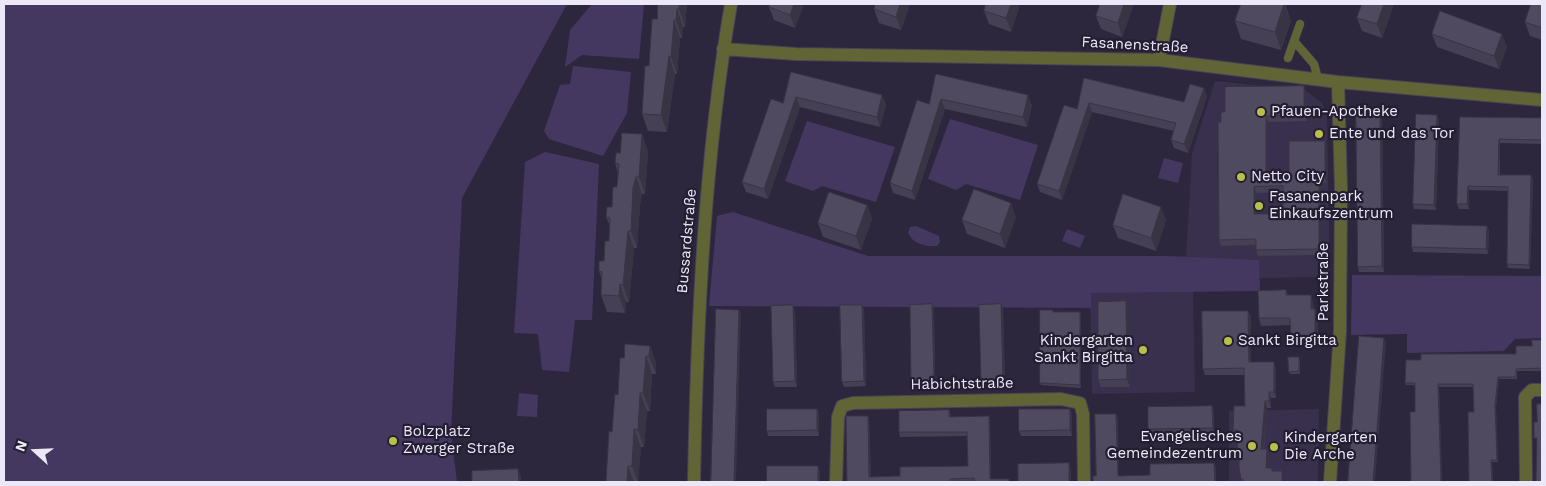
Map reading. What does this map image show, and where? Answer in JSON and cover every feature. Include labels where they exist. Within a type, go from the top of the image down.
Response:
[{"type":"street","name":"Bussardstraße","points":[[694,482],[699,287],[723,49],[731,4]]},
{"type":"street","points":[[1159,60],[1170,4]]},
{"type":"street","name":"Fasanenstraße","points":[[723,49],[796,54],[1159,60],[1338,82],[1542,100]]},
{"type":"street","name":"Parkstraße","points":[[1330,482],[1340,331],[1341,188],[1338,82]]},
{"type":"street","points":[[1526,482],[1525,398],[1532,390],[1542,390]]},
{"type":"street","name":"Habichtstraße","points":[[836,482],[838,416],[842,406],[853,403],[1061,399],[1073,400],[1080,404],[1083,414],[1084,482]]},
{"type":"lane","points":[[1288,58],[1300,24]]},
{"type":"lane","points":[[1294,41],[1314,64],[1318,79]]},
{"type":"shaded area","points":[[4,4],[567,4],[462,198],[451,434],[457,482],[4,482]]},
{"type":"shaded area","points":[[592,4],[644,4],[639,59],[582,55],[565,67],[570,30]]},
{"type":"shaded area","points":[[573,66],[631,72],[627,113],[603,156],[549,139],[544,131],[560,85],[570,84]]},
{"type":"shaded area","name":"Fasanenpark Einkaufszentrum","points":[[1215,81],[1305,90],[1322,103],[1327,116],[1330,277],[1259,278],[1259,260],[1186,259],[1192,153]]},
{"type":"shaded area","points":[[950,119],[1038,145],[1020,200],[966,184],[956,190],[928,179]]},
{"type":"shaded area","points":[[807,121],[895,147],[876,202],[822,186],[813,191],[785,181]]},
{"type":"shaded area","points":[[545,152],[599,164],[592,320],[575,320],[569,372],[542,370],[538,334],[514,333],[525,162]]},
{"type":"shaded area","points":[[1164,158],[1183,163],[1178,183],[1158,178]]},
{"type":"shaded area","points":[[733,212],[868,256],[1166,256],[1259,260],[1260,291],[1091,293],[1091,308],[709,306],[717,216]]},
{"type":"shaded area","points":[[916,226],[939,236],[940,242],[937,246],[924,245],[913,240],[908,233],[910,227]]},
{"type":"shaded area","points":[[1067,229],[1085,236],[1080,248],[1062,241]]},
{"type":"shaded area","points":[[1352,275],[1542,276],[1542,338],[1515,339],[1504,351],[1407,353],[1407,334],[1351,335]]},
{"type":"shaded area","name":"Kindergarten Sankt Birgitta","points":[[1193,290],[1195,392],[1092,394],[1090,293]]},
{"type":"shaded area","points":[[519,393],[538,395],[537,417],[517,416]]},
{"type":"shaded area","name":"Kindergarten Die Arche","points":[[1319,409],[1318,482],[1229,482],[1229,411]]},
{"type":"building","points":[[658,4],[679,4],[679,9],[677,9],[676,20],[674,20],[671,57],[669,56],[661,115],[642,114],[645,66],[649,66],[652,19],[657,19]]},
{"type":"building","points":[[770,4],[794,4],[790,15],[769,7]]},
{"type":"building","points":[[876,4],[900,4],[896,17],[874,9]]},
{"type":"building","points":[[986,4],[1011,4],[1006,18],[984,11]]},
{"type":"building","points":[[1100,4],[1124,4],[1118,23],[1096,16]]},
{"type":"building","points":[[1241,4],[1284,4],[1275,32],[1235,21]]},
{"type":"building","points":[[1362,4],[1384,4],[1377,24],[1357,18]]},
{"type":"building","points":[[1531,4],[1542,4],[1542,28],[1525,22]]},
{"type":"building","points":[[1440,11],[1502,34],[1494,56],[1432,34]]},
{"type":"building","points":[[791,72],[882,95],[877,117],[796,97],[764,189],[742,182],[771,99],[783,103]]},
{"type":"building","points":[[936,74],[1028,95],[1023,117],[941,99],[912,191],[890,183],[917,100],[929,104]]},
{"type":"building","points":[[1084,78],[1184,102],[1190,84],[1204,88],[1184,144],[1171,140],[1176,123],[1089,103],[1059,191],[1037,184],[1064,105],[1077,109]]},
{"type":"building","points":[[1304,86],[1304,115],[1266,116],[1266,175],[1289,174],[1289,141],[1325,141],[1325,177],[1319,177],[1319,249],[1256,250],[1256,239],[1219,240],[1218,122],[1221,122],[1221,112],[1225,112],[1225,87]],"holes":[[[1283,186],[1283,214],[1254,214],[1254,187]]]},
{"type":"building","points":[[1356,110],[1380,110],[1382,266],[1358,267]]},
{"type":"building","points":[[1416,114],[1437,115],[1434,205],[1413,204]]},
{"type":"building","points":[[1460,117],[1542,118],[1542,140],[1499,139],[1498,175],[1531,175],[1529,265],[1507,264],[1508,187],[1468,186],[1467,204],[1457,204]]},
{"type":"building","points":[[622,133],[642,134],[639,177],[636,177],[633,188],[631,231],[628,231],[623,285],[620,284],[619,296],[601,295],[602,272],[599,271],[599,261],[604,261],[605,241],[609,241],[610,218],[606,217],[607,207],[612,207],[613,187],[617,187],[619,164],[615,163],[616,153],[620,153]]},
{"type":"building","points":[[974,189],[1011,203],[1000,234],[962,220]]},
{"type":"building","points":[[829,192],[867,205],[856,236],[818,223]]},
{"type":"building","points":[[1123,194],[1161,207],[1151,238],[1113,225]]},
{"type":"building","points":[[1412,224],[1487,226],[1486,249],[1412,247]]},
{"type":"building","points":[[1286,290],[1286,295],[1311,295],[1311,309],[1315,309],[1315,337],[1291,338],[1290,318],[1259,318],[1258,291]]},
{"type":"building","points":[[1126,301],[1127,379],[1098,380],[1098,302]]},
{"type":"building","points":[[932,304],[934,380],[911,381],[910,305]]},
{"type":"building","points":[[1001,304],[1003,380],[981,381],[979,305]]},
{"type":"building","points":[[793,305],[795,381],[773,382],[771,306]]},
{"type":"building","points":[[840,305],[862,305],[864,381],[842,382]]},
{"type":"building","points":[[716,309],[739,310],[734,482],[711,482]]},
{"type":"building","points":[[1040,310],[1080,312],[1080,385],[1040,383]]},
{"type":"building","points":[[1202,311],[1248,311],[1249,362],[1274,362],[1274,392],[1269,392],[1269,401],[1265,401],[1261,449],[1267,449],[1266,468],[1272,468],[1272,471],[1282,471],[1282,482],[1243,482],[1243,479],[1241,479],[1239,455],[1237,455],[1238,430],[1233,430],[1234,406],[1245,406],[1244,368],[1203,369]]},
{"type":"building","points":[[1359,336],[1384,338],[1373,482],[1348,482]]},
{"type":"building","points":[[1532,340],[1542,340],[1542,368],[1516,369],[1516,377],[1498,377],[1495,405],[1497,460],[1491,460],[1492,482],[1469,482],[1468,412],[1474,412],[1473,384],[1438,384],[1441,482],[1411,482],[1410,412],[1415,412],[1415,383],[1405,383],[1406,360],[1421,360],[1421,354],[1516,354],[1516,346],[1532,346]]},
{"type":"building","points":[[625,344],[650,346],[649,356],[646,356],[643,393],[640,393],[638,430],[634,429],[632,466],[628,466],[627,482],[606,482],[609,431],[612,432],[615,394],[618,395],[620,358],[624,358]]},
{"type":"building","points":[[1288,357],[1299,357],[1299,371],[1289,372]]},
{"type":"building","points":[[1537,404],[1542,404],[1542,482],[1536,482],[1537,438],[1534,438],[1534,422],[1537,422]]},
{"type":"building","points":[[1212,406],[1213,428],[1148,429],[1148,407]]},
{"type":"building","points":[[767,409],[817,409],[817,430],[767,431]]},
{"type":"building","points":[[1019,409],[1070,409],[1070,430],[1019,431]]},
{"type":"building","points":[[949,410],[949,417],[989,416],[990,479],[1009,479],[1009,482],[974,482],[974,478],[950,479],[950,482],[847,482],[846,416],[868,416],[869,477],[900,476],[900,467],[968,466],[967,432],[899,432],[899,411]]},
{"type":"building","points":[[1095,414],[1116,414],[1118,476],[1150,475],[1150,464],[1214,463],[1215,482],[1093,482],[1093,476],[1096,476]]},
{"type":"building","points":[[1069,463],[1069,482],[1018,482],[1018,464]]},
{"type":"building","points":[[767,466],[818,466],[818,482],[767,482]]},
{"type":"building","points":[[518,469],[519,482],[472,482],[472,471]]},
{"type":"place","name":"Pfauen-Apotheke","points":[[1261,112]]},
{"type":"place","name":"Ente und das Tor","points":[[1319,134]]},
{"type":"place","name":"Netto City","points":[[1241,177]]},
{"type":"place","name":"Fasanenpark Einkaufszentrum","points":[[1259,206]]},
{"type":"place","name":"Sankt Birgitta","points":[[1228,341]]},
{"type":"place","name":"Kindergarten Sankt Birgitta","points":[[1143,350]]},
{"type":"place","name":"Bolzplatz Zwerger Straße","points":[[393,441]]},
{"type":"place","name":"Evangelisches Gemeindezentrum","points":[[1252,446]]},
{"type":"place","name":"Kindergarten Die Arche","points":[[1274,447]]}]
